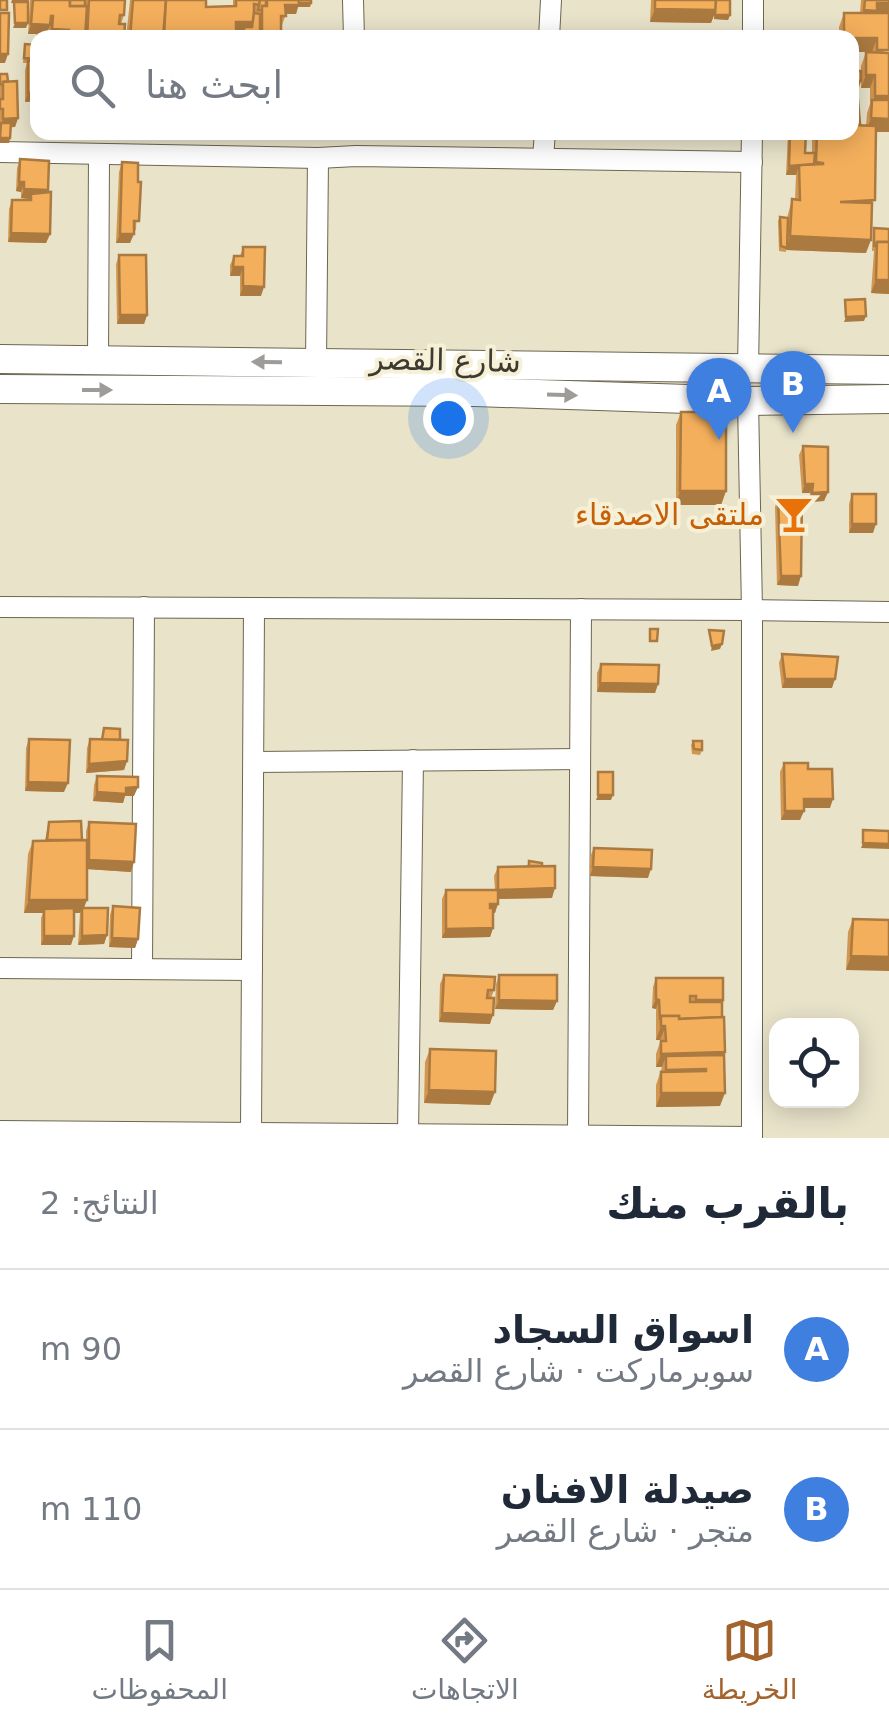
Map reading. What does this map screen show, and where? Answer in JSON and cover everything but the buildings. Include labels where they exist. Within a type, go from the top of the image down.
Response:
[{"type":"street","points":[[353,0],[354,30]]},
{"type":"street","points":[[549,30],[551,0]]},
{"type":"street","points":[[753,0],[753,30]]},
{"type":"street","points":[[356,140],[356,156]]},
{"type":"street","points":[[544,158],[545,140]]},
{"type":"street","points":[[748,369],[752,140]]},
{"type":"street","points":[[0,152],[752,162]]},
{"type":"street","points":[[98,360],[99,154]]},
{"type":"street","points":[[316,363],[318,158]]},
{"type":"street","name":"شارع القصر","points":[[0,359],[316,363],[428,377],[506,393],[889,400]]},
{"type":"street","points":[[506,393],[498,378],[507,364]]},
{"type":"street","name":"شارع القصر","points":[[0,389],[428,377],[507,364],[889,370]]},
{"type":"street","points":[[0,1131],[752,1138],[748,400]]},
{"type":"street","points":[[0,606],[889,612]]},
{"type":"street","points":[[142,970],[144,607]]},
{"type":"street","points":[[251,1132],[254,608]]},
{"type":"street","points":[[578,1136],[581,609]]},
{"type":"street","points":[[254,762],[580,759]]},
{"type":"street","points":[[408,1134],[412,760]]},
{"type":"street","points":[[0,968],[252,970]]},
{"type":"place","name":"صيدلة الافنان","points":[[793,433]]},
{"type":"place","name":"اسواق السجاد","points":[[719,440]]},
{"type":"place","name":"ملتقى الاصدقاء","points":[[794,514]]}]
